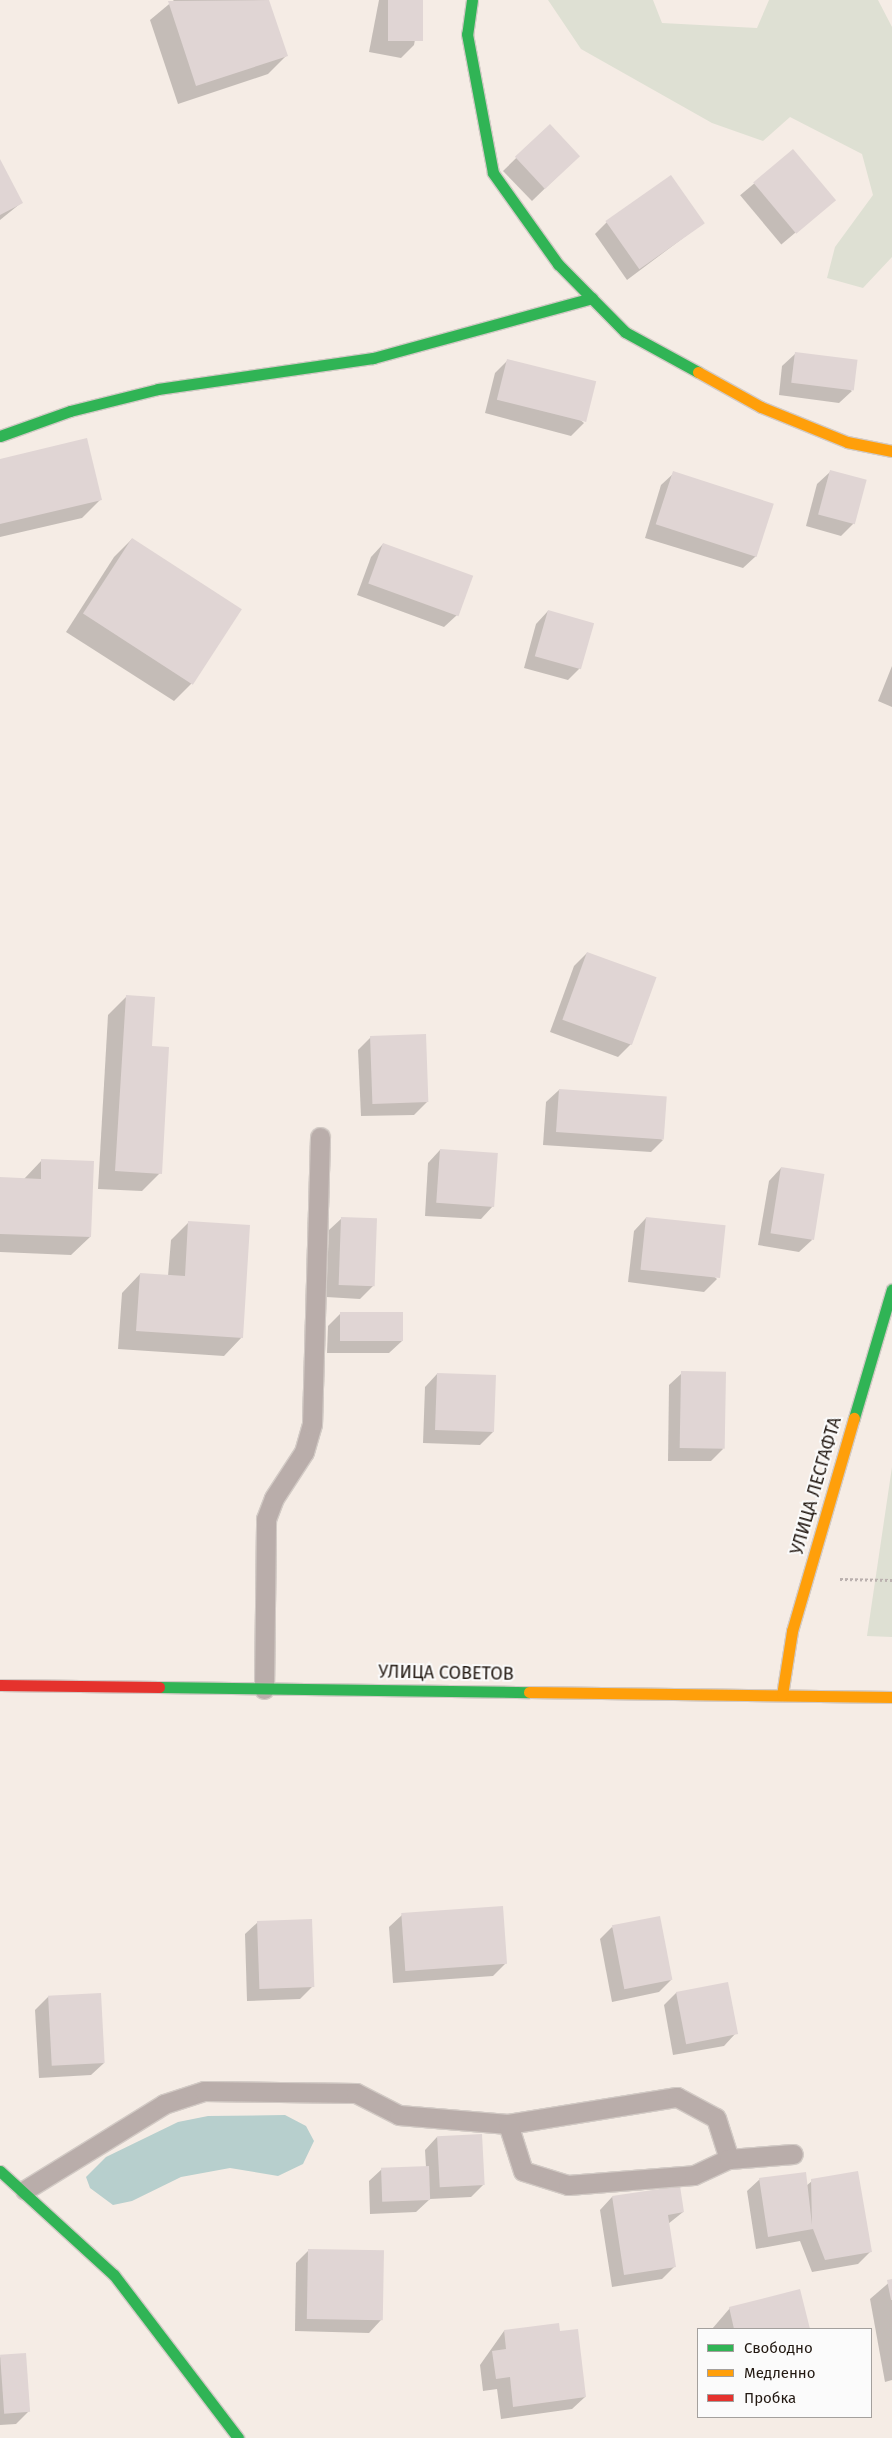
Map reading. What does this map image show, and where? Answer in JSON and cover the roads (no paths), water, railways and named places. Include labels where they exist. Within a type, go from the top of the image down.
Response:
[{"type":"street","points":[[472,0],[467,34],[493,174],[558,264],[625,332],[761,407],[847,442],[892,451]]},
{"type":"street","points":[[0,436],[70,411],[158,389],[373,358],[592,298]]},
{"type":"street","name":"УЛИЦА ЛЕСГАФТА","points":[[782,1695],[785,1662],[807,1579],[892,1289]]},
{"type":"street","name":"УЛИЦА СОВЕТОВ","points":[[0,1685],[892,1697]]},
{"type":"street","points":[[0,2171],[25,2190],[114,2275],[238,2438]]},
{"type":"lane","points":[[264,1689],[266,1519],[274,1498],[304,1452],[312,1424],[320,1137]]},
{"type":"lane","points":[[25,2190],[164,2104],[204,2091],[356,2093],[399,2115],[508,2124],[676,2096],[716,2118],[729,2160]]},
{"type":"lane","points":[[508,2124],[523,2171],[568,2185],[694,2175],[729,2160],[792,2154]]},
{"type":"water","points":[[285,2115],[306,2126],[314,2141],[303,2164],[278,2176],[230,2168],[181,2177],[132,2201],[113,2205],[90,2188],[86,2177],[106,2157],[178,2122],[208,2116]]}]
